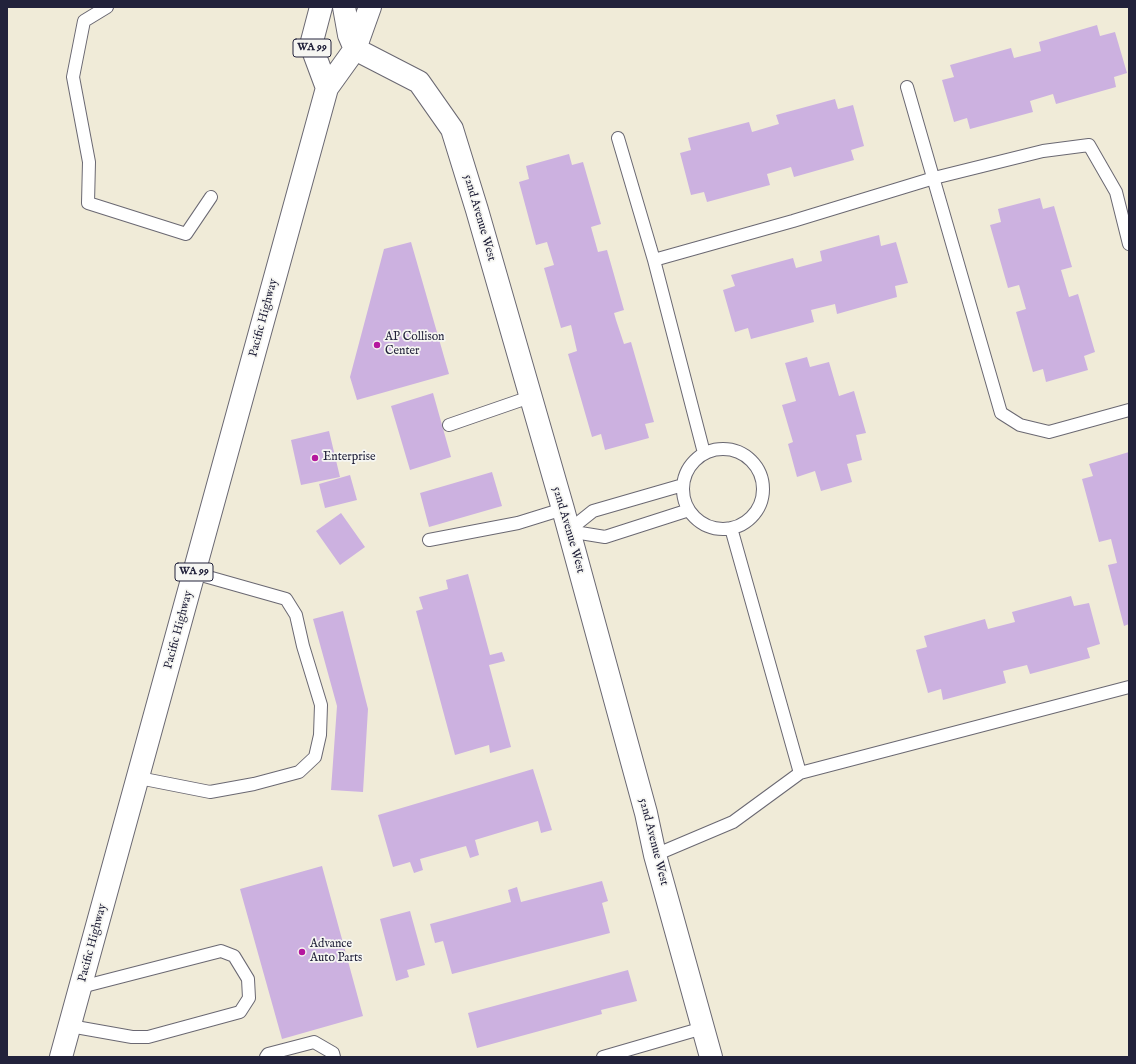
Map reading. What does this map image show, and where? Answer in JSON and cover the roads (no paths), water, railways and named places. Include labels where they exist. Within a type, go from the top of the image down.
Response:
[{"type":"main road","name":"WA 99","points":[[321,7],[311,45],[327,88]]},
{"type":"main road","points":[[344,7],[349,35],[355,49]]},
{"type":"main road","name":"Pacific Highway","points":[[61,1057],[139,778],[327,88],[355,49],[370,7]]},
{"type":"main road","name":"52nd Avenue West","points":[[355,49],[419,82],[452,129],[562,509],[644,805],[655,855],[711,1057]]},
{"type":"lane","points":[[107,7],[84,21],[73,77],[89,162],[88,203],[186,234],[211,197]]},
{"type":"lane","points":[[907,87],[1001,413],[1020,425],[1048,432],[1129,410]]},
{"type":"lane","points":[[618,138],[654,260],[704,454]]},
{"type":"lane","points":[[654,260],[793,221],[934,178],[1043,151],[1089,145],[1116,192],[1129,244]]},
{"type":"lane","points":[[449,424],[530,396]]},
{"type":"lane","points":[[717,449],[730,449],[742,453],[753,461],[760,472],[763,485],[762,499],[757,510],[748,520],[731,528],[723,529],[710,526],[698,520],[689,510],[684,498],[683,485],[687,472],[694,461],[704,454],[717,449]]},
{"type":"lane","points":[[568,531],[593,511],[683,485]]},
{"type":"lane","points":[[429,540],[518,522],[562,509]]},
{"type":"lane","points":[[568,531],[605,537],[689,510]]},
{"type":"lane","points":[[731,528],[800,773]]},
{"type":"lane","points":[[139,778],[210,792],[254,784],[299,772],[315,757],[320,735],[321,705],[303,646],[296,615],[286,599],[194,573]]},
{"type":"lane","points":[[655,855],[733,822],[800,773],[1129,687]]},
{"type":"lane","points":[[70,1026],[132,1037],[148,1037],[240,1012],[249,998],[248,979],[245,973],[234,956],[221,951],[81,987]]},
{"type":"lane","points":[[603,1057],[702,1028]]},
{"type":"lane","points":[[266,1057],[268,1054],[314,1042],[333,1053],[334,1057]]},
{"type":"place","name":"AP Collison Center","points":[[377,345]]},
{"type":"place","name":"Enterprise","points":[[315,458]]},
{"type":"place","name":"Advance Auto Parts","points":[[302,952]]}]
